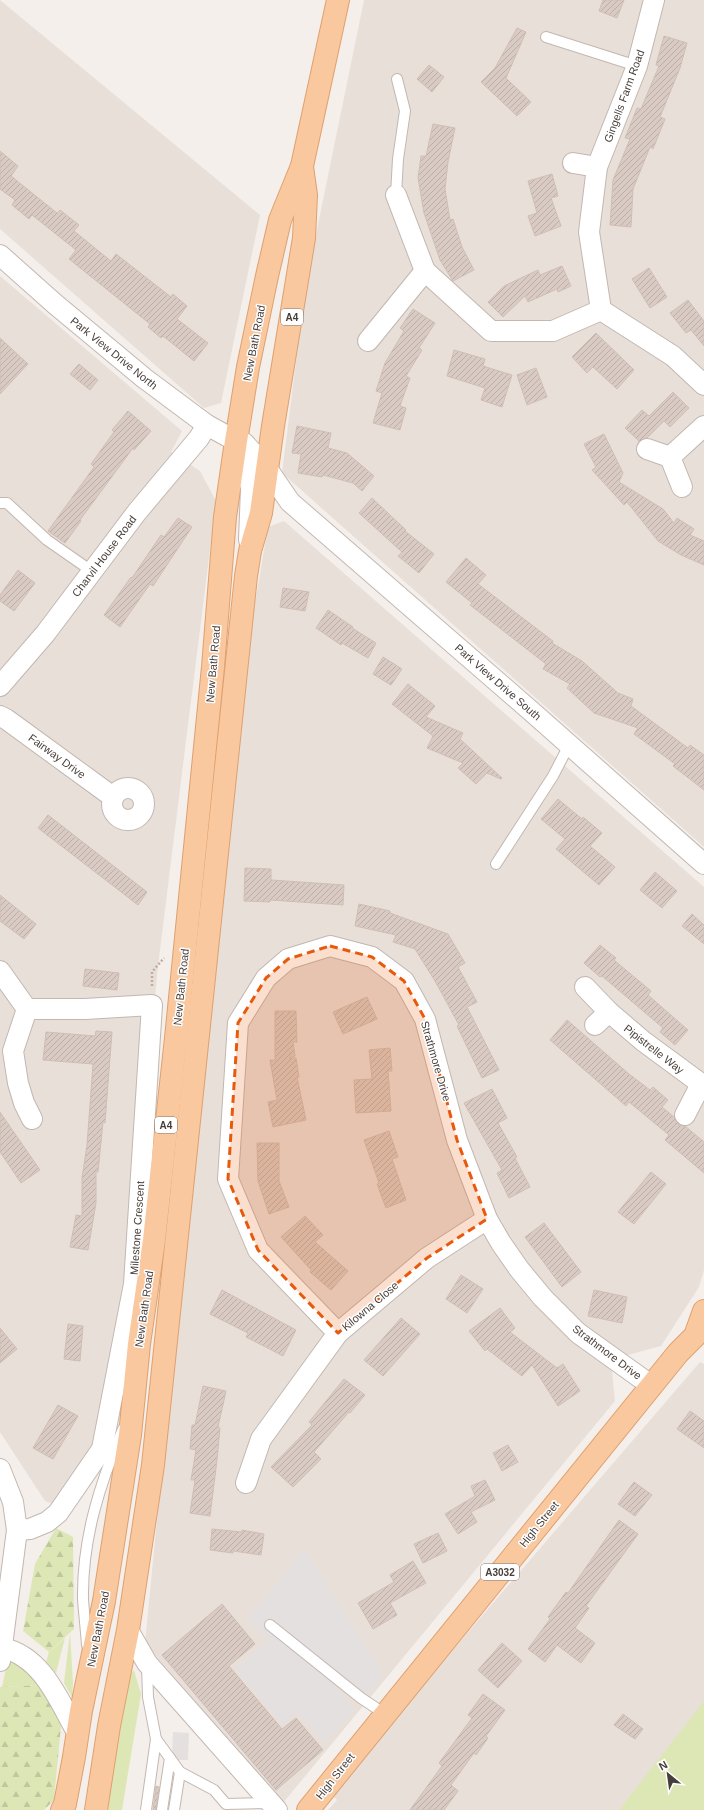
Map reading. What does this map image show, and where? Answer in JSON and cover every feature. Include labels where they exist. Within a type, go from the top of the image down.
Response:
[{"type":"main road","name":"New Bath Road","points":[[62,1810],[73,1764],[115,1536],[133,1405],[139,1344],[154,1240],[214,667],[225,517],[236,441],[248,367],[280,220],[302,166],[338,0]]},
{"type":"main road","name":"New Bath Road","points":[[96,1810],[109,1726],[128,1630],[153,1465],[250,551],[261,513],[266,467],[304,238],[306,195],[302,166]]},
{"type":"main road","name":"High Street","points":[[308,1810],[678,1353],[700,1339],[704,1311]]},
{"type":"street","name":"Gingells Farm Road","points":[[601,310],[589,232],[597,168],[637,66],[654,0]]},
{"type":"street","points":[[573,162],[597,168]]},
{"type":"street","points":[[396,195],[425,271],[492,331],[553,331],[601,310],[673,356],[704,385]]},
{"type":"street","name":"Park View Drive North","points":[[0,255],[55,304],[138,373],[207,425],[236,441]]},
{"type":"street","points":[[368,341],[425,271]]},
{"type":"street","name":"Charvil House Road","points":[[0,686],[45,634],[137,512],[200,438],[207,425]]},
{"type":"street","points":[[670,457],[704,426]]},
{"type":"street","points":[[236,441],[245,462],[251,488],[248,528],[250,551]]},
{"type":"street","name":"Park View Drive South","points":[[236,441],[244,443],[266,467],[290,502],[704,864]]},
{"type":"street","points":[[647,449],[670,457],[682,487]]},
{"type":"street","points":[[261,513],[275,505],[290,502]]},
{"type":"street","name":"Fairway Drive","points":[[0,716],[6,718],[113,797]]},
{"type":"street","name":"Strathmore Drive","points":[[338,1333],[258,1250],[228,1179],[238,1023],[266,978],[288,959],[330,946],[372,957],[404,981],[425,1019],[457,1140],[488,1219],[501,1244],[543,1298],[578,1333],[652,1386]]},
{"type":"street","points":[[0,971],[27,1009],[13,1051],[18,1083],[24,1104],[32,1119]]},
{"type":"street","name":"Pipistrelle Way","points":[[585,987],[602,1019],[643,1042],[702,1085],[684,1115]]},
{"type":"street","name":"Milestone Crescent","points":[[16,1530],[30,1529],[47,1522],[58,1513],[102,1449],[134,1284],[152,1005],[85,1009],[27,1009]]},
{"type":"street","name":"Kilowna Close","points":[[246,1483],[261,1439],[338,1333],[427,1258],[488,1219]]},
{"type":"street","points":[[0,1469],[13,1502],[16,1530],[1,1654],[15,1651],[38,1669],[52,1685],[78,1734]]},
{"type":"street","points":[[128,1630],[147,1663],[273,1806]]},
{"type":"lane","points":[[546,37],[637,66]]},
{"type":"lane","points":[[396,195],[398,159],[406,111],[398,80]]},
{"type":"lane","points":[[0,503],[7,503],[47,540],[93,572]]},
{"type":"lane","points":[[496,864],[553,776],[569,746]]},
{"type":"lane","points":[[270,1625],[361,1698],[385,1714]]},
{"type":"lane","points":[[146,1810],[156,1739],[148,1697],[147,1663]]},
{"type":"lane","points":[[156,1739],[180,1772],[214,1790],[226,1804],[273,1806]]},
{"type":"lane","points":[[162,1810],[170,1758]]},
{"type":"lane","points":[[174,1810],[180,1772]]},
{"type":"highlighted area","points":[[330,946],[372,957],[404,981],[425,1019],[457,1140],[487,1219],[427,1258],[338,1333],[258,1250],[228,1179],[238,1023],[266,978],[288,959]]},
{"type":"shaded area","points":[[0,0],[260,215],[221,403],[204,408],[0,229]]},
{"type":"shaded area","points":[[364,0],[704,0],[704,847],[282,473],[306,283]]},
{"type":"shaded area","points":[[0,276],[182,431],[171,452],[200,471],[216,501],[158,966],[118,1383],[68,1510],[45,1501],[0,1432]]},
{"type":"shaded area","points":[[284,521],[704,887],[704,1270],[699,1287],[661,1346],[628,1355],[612,1371],[615,1401],[283,1803],[145,1643],[235,720],[268,527]]},
{"type":"shaded area","points":[[700,1362],[704,1364],[704,1810],[328,1810],[337,1800],[330,1793]]},
{"type":"shaded area","points":[[305,1548],[315,1567],[384,1675],[366,1695],[338,1672],[330,1681],[356,1710],[324,1742],[298,1713],[283,1725],[235,1669],[269,1639],[247,1620]]},
{"type":"shaded area","points":[[173,1732],[189,1733],[188,1760],[172,1760]]},
{"type":"green space","points":[[56,1528],[73,1537],[74,1629],[49,1652],[23,1631],[35,1564]]},
{"type":"green space","points":[[70,1632],[73,1683],[72,1697],[64,1683]]},
{"type":"green space","points":[[65,1638],[56,1673],[46,1662],[49,1652]]},
{"type":"green space","points":[[9,1654],[43,1685],[2,1687]]},
{"type":"green space","points":[[134,1670],[141,1694],[122,1810],[108,1810],[111,1767],[128,1677]]},
{"type":"green space","points":[[43,1685],[61,1726],[54,1800],[44,1810],[0,1810],[0,1687]]},
{"type":"green space","points":[[704,1701],[704,1810],[619,1810]]},
{"type":"building","points":[[603,0],[624,0],[617,18],[599,11]]},
{"type":"building","points":[[517,28],[526,32],[506,78],[531,102],[517,116],[481,82],[495,68]]},
{"type":"building","points":[[664,36],[687,43],[680,68],[660,117],[665,119],[653,149],[650,147],[633,189],[631,227],[610,225],[613,180],[630,139],[625,138],[637,108],[641,109],[659,66],[656,65]]},
{"type":"building","points":[[429,65],[444,77],[432,92],[417,79]]},
{"type":"building","points":[[433,124],[455,128],[448,162],[445,189],[450,220],[453,219],[462,247],[474,270],[453,281],[440,260],[424,213],[418,178],[421,156],[426,156]]},
{"type":"building","points":[[0,151],[18,166],[11,176],[57,213],[60,210],[79,225],[74,231],[111,261],[116,254],[171,297],[173,294],[187,306],[177,319],[208,343],[194,361],[163,336],[161,338],[148,327],[150,324],[69,259],[76,250],[32,215],[29,219],[12,205],[15,200],[0,189]]},
{"type":"building","points":[[552,174],[558,196],[551,198],[561,226],[535,236],[528,216],[537,213],[528,181]]},
{"type":"building","points":[[562,266],[571,286],[558,292],[557,289],[528,302],[525,296],[503,317],[488,302],[504,286],[538,270],[540,275]]},
{"type":"building","points":[[649,268],[667,297],[650,308],[632,279]]},
{"type":"building","points":[[688,300],[704,321],[704,346],[691,330],[686,333],[670,313]]},
{"type":"building","points":[[413,309],[435,323],[419,348],[422,350],[406,376],[410,378],[400,406],[406,408],[400,430],[373,423],[382,393],[376,391],[385,363],[404,331],[400,328]]},
{"type":"building","points":[[596,333],[634,370],[617,389],[593,367],[587,373],[572,357]]},
{"type":"building","points":[[0,338],[28,364],[0,394]]},
{"type":"building","points":[[454,350],[485,359],[483,366],[512,375],[502,407],[481,400],[485,388],[447,376]]},
{"type":"building","points":[[79,364],[98,380],[90,390],[70,374]]},
{"type":"building","points":[[536,368],[547,397],[527,405],[517,375]]},
{"type":"building","points":[[673,392],[689,408],[670,427],[664,421],[647,438],[639,441],[625,428],[642,410],[649,416]]},
{"type":"building","points":[[128,411],[151,431],[134,450],[133,448],[65,543],[48,531],[94,467],[91,464],[114,432],[112,430]]},
{"type":"building","points":[[297,426],[331,433],[328,448],[347,453],[374,476],[362,491],[353,483],[323,475],[322,477],[298,473],[301,454],[292,453]]},
{"type":"building","points":[[604,434],[623,473],[619,482],[663,509],[674,523],[677,518],[694,529],[690,535],[704,541],[704,565],[681,555],[658,541],[627,502],[624,505],[592,470],[596,467],[584,444]]},
{"type":"building","points":[[372,498],[406,530],[405,531],[434,554],[419,573],[398,556],[402,552],[359,513]]},
{"type":"building","points":[[178,518],[192,527],[153,586],[150,584],[120,627],[104,615],[131,577],[132,578],[161,535],[164,537]]},
{"type":"building","points":[[466,558],[486,575],[478,584],[553,641],[552,643],[582,661],[618,693],[633,699],[631,706],[688,748],[690,745],[704,755],[704,790],[673,766],[675,764],[634,734],[638,728],[594,713],[567,688],[570,684],[543,669],[546,664],[470,605],[472,603],[446,582]]},
{"type":"building","points":[[18,570],[35,583],[14,611],[0,601],[0,595]]},
{"type":"building","points":[[283,588],[309,592],[305,611],[280,607]]},
{"type":"building","points":[[328,610],[353,627],[352,628],[376,643],[368,658],[342,643],[341,645],[316,628]]},
{"type":"building","points":[[383,657],[402,669],[391,685],[373,674]]},
{"type":"building","points":[[408,684],[435,706],[426,717],[463,733],[460,739],[502,778],[501,779],[487,773],[476,784],[458,768],[463,763],[427,748],[433,736],[392,704]]},
{"type":"building","points":[[558,799],[602,833],[590,846],[615,867],[599,885],[556,849],[565,839],[541,819]]},
{"type":"building","points":[[48,815],[147,892],[138,905],[38,828]]},
{"type":"building","points":[[245,868],[271,869],[271,880],[344,885],[343,905],[270,900],[270,902],[244,901]]},
{"type":"building","points":[[655,872],[677,891],[662,908],[640,890]]},
{"type":"building","points":[[0,895],[36,924],[24,939],[0,921]]},
{"type":"building","points":[[359,904],[390,911],[390,913],[448,934],[465,963],[458,967],[477,1002],[467,1007],[499,1070],[482,1078],[457,1026],[459,1025],[435,981],[415,949],[393,942],[396,935],[355,926]]},
{"type":"building","points":[[692,914],[704,925],[704,944],[682,926]]},
{"type":"building","points":[[600,945],[616,958],[614,960],[651,991],[648,995],[688,1030],[675,1045],[660,1032],[663,1028],[602,976],[600,977],[584,963]]},
{"type":"building","points":[[85,969],[119,973],[117,990],[83,986]]},
{"type":"building","points":[[367,997],[377,1019],[343,1034],[333,1012]]},
{"type":"building","points":[[275,1011],[296,1011],[297,1042],[293,1042],[295,1056],[289,1058],[296,1058],[299,1077],[297,1077],[306,1120],[273,1127],[268,1102],[277,1100],[270,1060],[275,1060]]},
{"type":"building","points":[[567,1020],[629,1074],[650,1090],[653,1087],[668,1100],[662,1107],[674,1117],[679,1125],[685,1126],[704,1142],[704,1173],[665,1140],[669,1135],[629,1102],[626,1106],[550,1040]]},
{"type":"building","points":[[96,1031],[112,1032],[105,1123],[103,1122],[98,1172],[96,1172],[96,1203],[88,1250],[70,1247],[76,1215],[82,1216],[82,1178],[87,1145],[93,1064],[43,1060],[46,1032],[95,1036]]},
{"type":"building","points":[[390,1048],[392,1071],[388,1071],[391,1111],[356,1113],[354,1080],[372,1079],[369,1050]]},
{"type":"building","points":[[492,1089],[507,1118],[498,1123],[517,1157],[515,1158],[530,1187],[509,1198],[497,1173],[502,1170],[464,1103]]},
{"type":"building","points":[[0,1112],[40,1170],[21,1183],[0,1152]]},
{"type":"building","points":[[389,1131],[398,1157],[392,1159],[406,1200],[386,1208],[364,1140]]},
{"type":"building","points":[[257,1143],[279,1143],[279,1181],[289,1207],[269,1214],[258,1181]]},
{"type":"building","points":[[651,1172],[666,1184],[634,1224],[618,1212]]},
{"type":"building","points":[[305,1216],[323,1235],[315,1242],[348,1271],[331,1290],[310,1272],[311,1270],[281,1237]]},
{"type":"building","points":[[544,1223],[581,1272],[562,1287],[525,1237]]},
{"type":"building","points":[[461,1275],[483,1289],[467,1313],[446,1299]]},
{"type":"building","points":[[222,1290],[296,1330],[283,1356],[246,1337],[248,1333],[210,1314]]},
{"type":"building","points":[[594,1290],[627,1297],[622,1323],[588,1316]]},
{"type":"building","points":[[500,1308],[515,1328],[510,1332],[557,1368],[563,1364],[580,1391],[558,1406],[532,1365],[522,1376],[487,1349],[485,1351],[469,1331]]},
{"type":"building","points":[[401,1318],[420,1334],[383,1376],[364,1360]]},
{"type":"building","points":[[68,1324],[83,1326],[80,1361],[64,1359]]},
{"type":"building","points":[[0,1328],[17,1349],[0,1363]]},
{"type":"building","points":[[344,1379],[365,1395],[314,1452],[321,1459],[293,1487],[271,1467],[312,1425],[309,1422]]},
{"type":"building","points":[[203,1386],[226,1391],[218,1427],[220,1428],[210,1516],[190,1513],[195,1480],[191,1480],[196,1450],[190,1449],[192,1425],[195,1425]]},
{"type":"building","points":[[58,1405],[78,1416],[53,1459],[33,1448]]},
{"type":"building","points":[[690,1411],[704,1421],[704,1448],[677,1429]]},
{"type":"building","points":[[508,1445],[518,1462],[502,1471],[493,1453]]},
{"type":"building","points":[[485,1480],[495,1500],[471,1512],[477,1522],[458,1534],[445,1514],[475,1496],[471,1486]]},
{"type":"building","points":[[634,1482],[652,1495],[635,1516],[618,1504]]},
{"type":"building","points":[[619,1520],[638,1534],[586,1606],[589,1608],[575,1628],[595,1643],[581,1663],[557,1645],[545,1662],[528,1649],[550,1619],[548,1617],[566,1592],[568,1593]]},
{"type":"building","points":[[212,1529],[242,1532],[242,1530],[264,1534],[261,1555],[233,1551],[233,1553],[210,1550]]},
{"type":"building","points":[[438,1533],[447,1551],[423,1563],[414,1544]]},
{"type":"building","points":[[413,1561],[426,1583],[390,1603],[397,1615],[373,1629],[358,1603],[394,1582],[390,1575]]},
{"type":"building","points":[[222,1604],[255,1644],[229,1666],[282,1729],[296,1718],[323,1750],[276,1790],[162,1655]]},
{"type":"building","points":[[502,1643],[522,1661],[498,1688],[478,1670]]},
{"type":"building","points":[[483,1694],[505,1710],[486,1736],[488,1738],[476,1755],[474,1753],[451,1785],[458,1791],[444,1810],[410,1810],[442,1766],[439,1763],[472,1718],[468,1715]]},
{"type":"building","points":[[623,1714],[643,1729],[635,1739],[614,1725]]},
{"type":"building","points":[[156,1786],[159,1787],[156,1810],[153,1810]]}]
